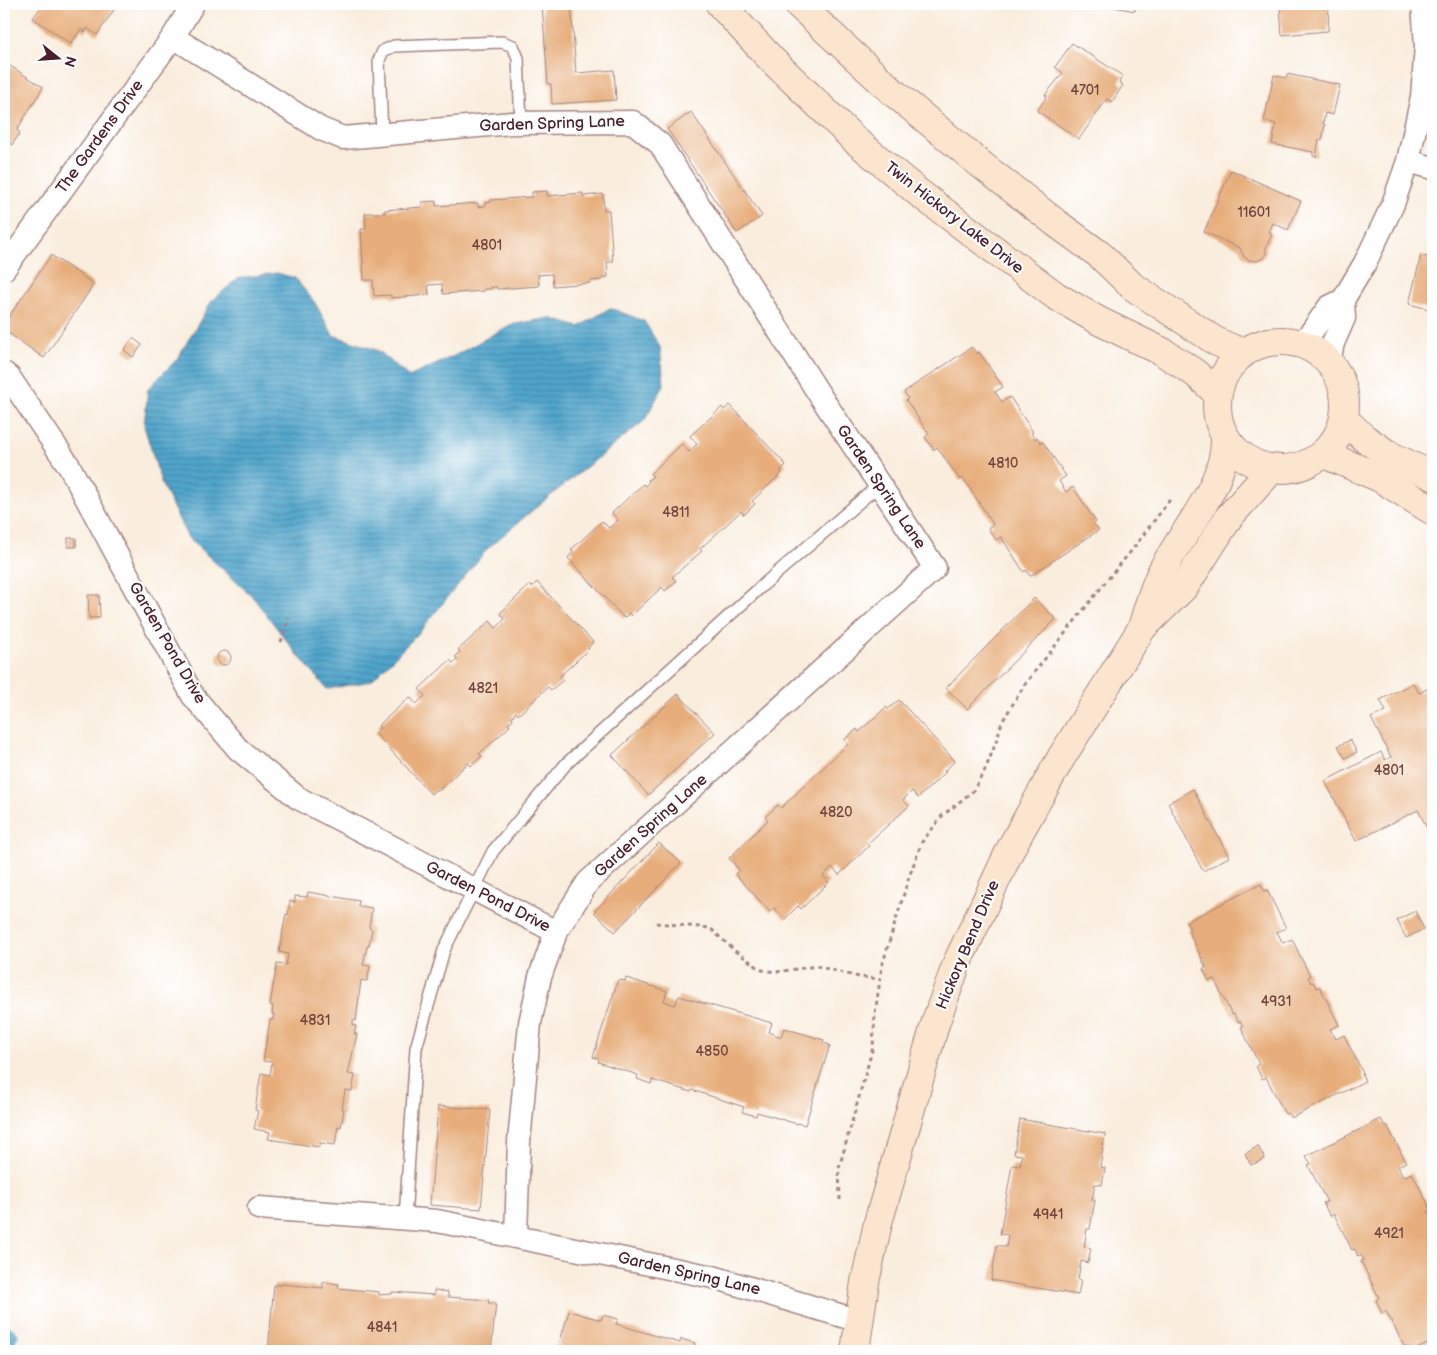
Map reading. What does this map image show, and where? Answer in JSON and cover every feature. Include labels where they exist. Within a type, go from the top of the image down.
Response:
[{"type":"street","name":"The Gardens Drive","points":[[4,269],[172,37],[193,4]]},
{"type":"street","name":"Twin Hickory Lake Drive","points":[[720,4],[771,59],[855,140],[918,193],[1056,296],[1099,321],[1163,352],[1195,374],[1217,393]]},
{"type":"street","points":[[798,4],[893,92],[1056,224],[1100,255],[1132,286],[1217,342],[1243,353]]},
{"type":"street","points":[[1329,362],[1333,343],[1344,318],[1343,300],[1365,262],[1393,204],[1408,161],[1422,97],[1426,46],[1423,4]]},
{"type":"street","name":"Garden Spring Lane","points":[[172,37],[321,129],[343,138],[521,123],[633,122],[660,144],[821,397],[934,568],[588,882],[556,932],[540,977],[530,1023],[519,1142],[516,1237]]},
{"type":"street","points":[[1408,161],[1433,168]]},
{"type":"street","points":[[1299,344],[1310,334],[1329,307],[1343,300]]},
{"type":"street","points":[[1278,341],[1299,344],[1314,349],[1329,362],[1340,379],[1345,399],[1344,419],[1337,438],[1324,454],[1308,464],[1288,470],[1272,469],[1249,462],[1236,452],[1225,439],[1218,424],[1217,393],[1224,375],[1234,361],[1243,353],[1262,343],[1278,341]]},
{"type":"street","name":"Garden Pond Drive","points":[[4,373],[9,377],[69,466],[193,696],[238,749],[298,798],[556,932]]},
{"type":"street","points":[[1344,419],[1364,438],[1389,455],[1433,476]]},
{"type":"street","name":"Hickory Bend Drive","points":[[1142,628],[1162,570],[1202,506],[1222,465],[1225,439]]},
{"type":"street","points":[[1324,454],[1380,478],[1433,511]]},
{"type":"street","name":"Hickory Bend Drive","points":[[855,1351],[865,1282],[878,1223],[936,1021],[957,963],[1021,830],[1061,758],[1142,628],[1185,586],[1229,517],[1272,469]]},
{"type":"street","name":"Garden Spring Lane","points":[[259,1208],[437,1221],[713,1277],[859,1321]]},
{"type":"lane","points":[[382,135],[379,60],[383,51],[394,46],[502,42],[513,46],[518,58],[521,123]]},
{"type":"lane","points":[[405,1219],[416,1048],[444,950],[493,851],[566,764],[763,585],[880,484]]},
{"type":"path","points":[[840,1200],[839,1168],[873,1047],[875,1014],[882,966],[909,877],[922,842],[942,816],[973,790],[985,770],[1002,722],[1025,684],[1173,496]]},
{"type":"path","points":[[282,642],[290,618]]},
{"type":"path","points":[[656,923],[710,928],[736,951],[762,970],[776,972],[817,966],[860,977],[880,979]]},
{"type":"water","points":[[277,273],[295,278],[315,303],[333,335],[379,351],[409,377],[456,355],[510,325],[550,318],[579,327],[610,308],[644,321],[660,347],[664,385],[644,421],[488,548],[417,635],[371,681],[327,689],[251,595],[188,538],[162,485],[144,426],[148,389],[177,359],[211,302],[238,278]]},
{"type":"building","points":[[43,4],[118,4],[97,35],[87,28],[85,32],[81,29],[71,44],[33,18]]},
{"type":"building","points":[[542,4],[571,4],[576,73],[614,70],[616,100],[552,104],[551,84],[548,84]]},
{"type":"building","points":[[1098,4],[1136,4],[1135,11]]},
{"type":"building","points":[[1266,4],[1329,4],[1328,31],[1282,35],[1280,6],[1266,7]]},
{"type":"building","points":[[1072,43],[1123,76],[1119,82],[1123,85],[1112,102],[1107,99],[1079,139],[1037,111],[1047,96],[1045,95],[1063,73],[1055,67]]},
{"type":"building","points":[[4,62],[43,87],[17,130],[20,133],[12,145],[9,143],[4,151]]},
{"type":"building","points":[[1287,74],[1340,85],[1333,115],[1325,113],[1322,140],[1319,139],[1316,157],[1313,156],[1313,152],[1272,144],[1276,124],[1264,121],[1274,75],[1286,78]]},
{"type":"building","points":[[691,112],[762,216],[737,233],[667,129]]},
{"type":"building","points":[[1231,170],[1301,201],[1288,230],[1273,223],[1269,232],[1272,234],[1266,248],[1266,253],[1263,258],[1257,261],[1244,257],[1240,248],[1204,232]]},
{"type":"building","points":[[547,191],[547,196],[583,193],[583,196],[603,194],[604,210],[609,210],[613,262],[607,262],[608,277],[602,278],[602,280],[590,281],[590,283],[553,286],[552,274],[538,275],[539,286],[497,289],[497,287],[491,287],[491,289],[484,289],[484,291],[443,294],[442,284],[428,285],[429,295],[391,298],[391,295],[374,296],[373,280],[364,280],[361,229],[366,229],[365,213],[385,213],[385,210],[422,207],[422,202],[436,201],[436,206],[478,203],[478,207],[485,206],[485,203],[491,202],[491,200],[532,197],[532,192]]},
{"type":"building","points":[[51,255],[94,284],[44,358],[4,330],[4,324]]},
{"type":"building","points":[[1421,255],[1433,259],[1433,310],[1409,304]]},
{"type":"building","points":[[133,338],[142,345],[133,357],[124,350]]},
{"type":"building","points":[[972,347],[977,354],[979,352],[1003,387],[995,392],[1002,402],[1010,397],[1033,432],[1031,433],[1035,439],[1037,437],[1041,443],[1043,442],[1066,476],[1059,481],[1066,492],[1073,487],[1096,522],[1094,524],[1099,530],[1030,576],[1026,570],[1024,572],[1001,537],[996,540],[988,528],[993,524],[963,478],[960,480],[937,447],[934,450],[925,437],[929,434],[906,400],[908,398],[904,392]]},
{"type":"building","points":[[730,405],[786,465],[780,471],[782,473],[752,501],[755,504],[744,515],[741,511],[700,549],[702,551],[672,577],[676,581],[665,591],[662,587],[631,616],[629,613],[624,618],[568,558],[573,552],[571,550],[602,521],[609,528],[618,520],[612,513],[643,484],[645,486],[653,476],[650,474],[682,444],[689,452],[697,444],[690,436],[722,407],[724,410]]},
{"type":"building","points":[[68,538],[76,538],[76,547],[68,547]]},
{"type":"building","points":[[537,582],[593,642],[589,649],[560,676],[563,680],[551,690],[548,687],[518,715],[516,712],[508,724],[510,726],[479,754],[482,756],[471,766],[468,763],[438,791],[436,789],[431,794],[375,733],[380,728],[378,726],[410,697],[416,704],[425,696],[419,689],[450,660],[453,663],[458,659],[455,657],[460,652],[458,650],[490,621],[496,628],[505,619],[500,613],[530,585],[532,587]]},
{"type":"building","points":[[88,595],[99,595],[100,618],[89,618]]},
{"type":"building","points":[[1034,598],[1056,619],[967,709],[946,688]]},
{"type":"building","points":[[221,651],[227,651],[231,658],[227,665],[221,665],[217,661],[217,655]]},
{"type":"building","points":[[1413,683],[1419,693],[1433,686],[1433,840],[1418,810],[1356,841],[1325,781],[1381,752],[1385,760],[1391,757],[1371,718],[1386,711],[1380,700]]},
{"type":"building","points":[[678,694],[715,733],[648,795],[612,755]]},
{"type":"building","points":[[899,700],[955,761],[918,798],[912,791],[903,800],[909,806],[867,844],[869,846],[839,875],[832,867],[823,876],[829,882],[801,909],[798,906],[785,919],[774,908],[770,912],[735,874],[739,870],[729,858],[768,820],[765,817],[778,805],[781,808],[848,744],[844,740],[857,729],[859,732],[886,707],[888,709]]},
{"type":"building","points":[[1350,740],[1357,752],[1345,758],[1338,746]]},
{"type":"building","points":[[1193,789],[1229,857],[1203,871],[1168,803]]},
{"type":"building","points":[[659,843],[681,863],[615,932],[594,912]]},
{"type":"building","points":[[1261,884],[1264,891],[1267,890],[1286,928],[1277,932],[1283,943],[1292,939],[1310,976],[1308,977],[1311,983],[1313,982],[1317,988],[1320,987],[1339,1025],[1330,1029],[1336,1039],[1344,1035],[1363,1073],[1365,1081],[1291,1118],[1288,1113],[1285,1114],[1266,1077],[1262,1079],[1256,1066],[1259,1064],[1241,1027],[1243,1026],[1240,1021],[1238,1022],[1234,1014],[1232,1015],[1214,979],[1209,981],[1203,969],[1206,967],[1186,922]]},
{"type":"building","points":[[308,892],[359,901],[358,906],[372,908],[369,928],[372,929],[363,965],[370,966],[367,981],[361,980],[356,1021],[353,1020],[353,1025],[356,1026],[354,1034],[357,1034],[348,1074],[355,1075],[352,1091],[345,1090],[341,1127],[338,1126],[335,1145],[320,1143],[319,1147],[268,1139],[270,1132],[254,1129],[258,1111],[255,1110],[261,1073],[270,1075],[272,1062],[263,1061],[270,1020],[273,1020],[274,1014],[272,1014],[273,1006],[270,1005],[277,964],[286,965],[288,954],[279,952],[286,914],[288,915],[290,901],[295,902],[295,896],[307,897]]},
{"type":"building","points":[[1415,911],[1424,929],[1406,938],[1397,920]]},
{"type":"building","points":[[626,978],[667,991],[664,1001],[675,1005],[679,996],[772,1023],[769,1032],[781,1037],[784,1028],[824,1040],[823,1043],[830,1045],[805,1125],[757,1112],[756,1116],[742,1112],[744,1107],[692,1090],[691,1092],[652,1080],[651,1084],[637,1079],[638,1075],[598,1062],[599,1059],[593,1057],[618,980],[625,981]]},
{"type":"building","points":[[438,1106],[490,1110],[481,1209],[430,1205]]},
{"type":"building","points":[[1020,1119],[1105,1134],[1100,1167],[1105,1168],[1102,1185],[1095,1184],[1092,1200],[1095,1200],[1090,1229],[1087,1229],[1084,1247],[1091,1248],[1088,1263],[1081,1261],[1078,1279],[1081,1280],[1078,1295],[991,1280],[997,1245],[1006,1247],[1008,1235],[1000,1234],[1012,1165],[1020,1166],[1022,1155],[1014,1154]]},
{"type":"building","points":[[1381,1119],[1385,1126],[1387,1125],[1406,1162],[1398,1166],[1403,1177],[1412,1173],[1431,1210],[1428,1212],[1431,1217],[1433,1216],[1433,1341],[1413,1351],[1410,1351],[1408,1347],[1405,1348],[1386,1311],[1382,1313],[1376,1300],[1379,1298],[1361,1261],[1364,1260],[1361,1255],[1358,1256],[1355,1249],[1352,1250],[1334,1214],[1330,1216],[1323,1203],[1327,1202],[1308,1165],[1311,1164],[1306,1156]]},
{"type":"building","points":[[1258,1146],[1265,1159],[1251,1165],[1245,1154]]},
{"type":"building","points":[[323,1282],[339,1284],[338,1288],[379,1292],[379,1295],[392,1294],[392,1292],[434,1295],[434,1290],[448,1292],[448,1297],[489,1300],[488,1303],[496,1303],[491,1351],[268,1351],[274,1285],[323,1288]]},
{"type":"building","points":[[569,1311],[601,1320],[603,1315],[618,1319],[616,1324],[680,1343],[681,1339],[695,1343],[694,1347],[706,1351],[557,1351]]},
{"type":"waterway","points":[[4,1327],[14,1335],[4,1351]]}]
